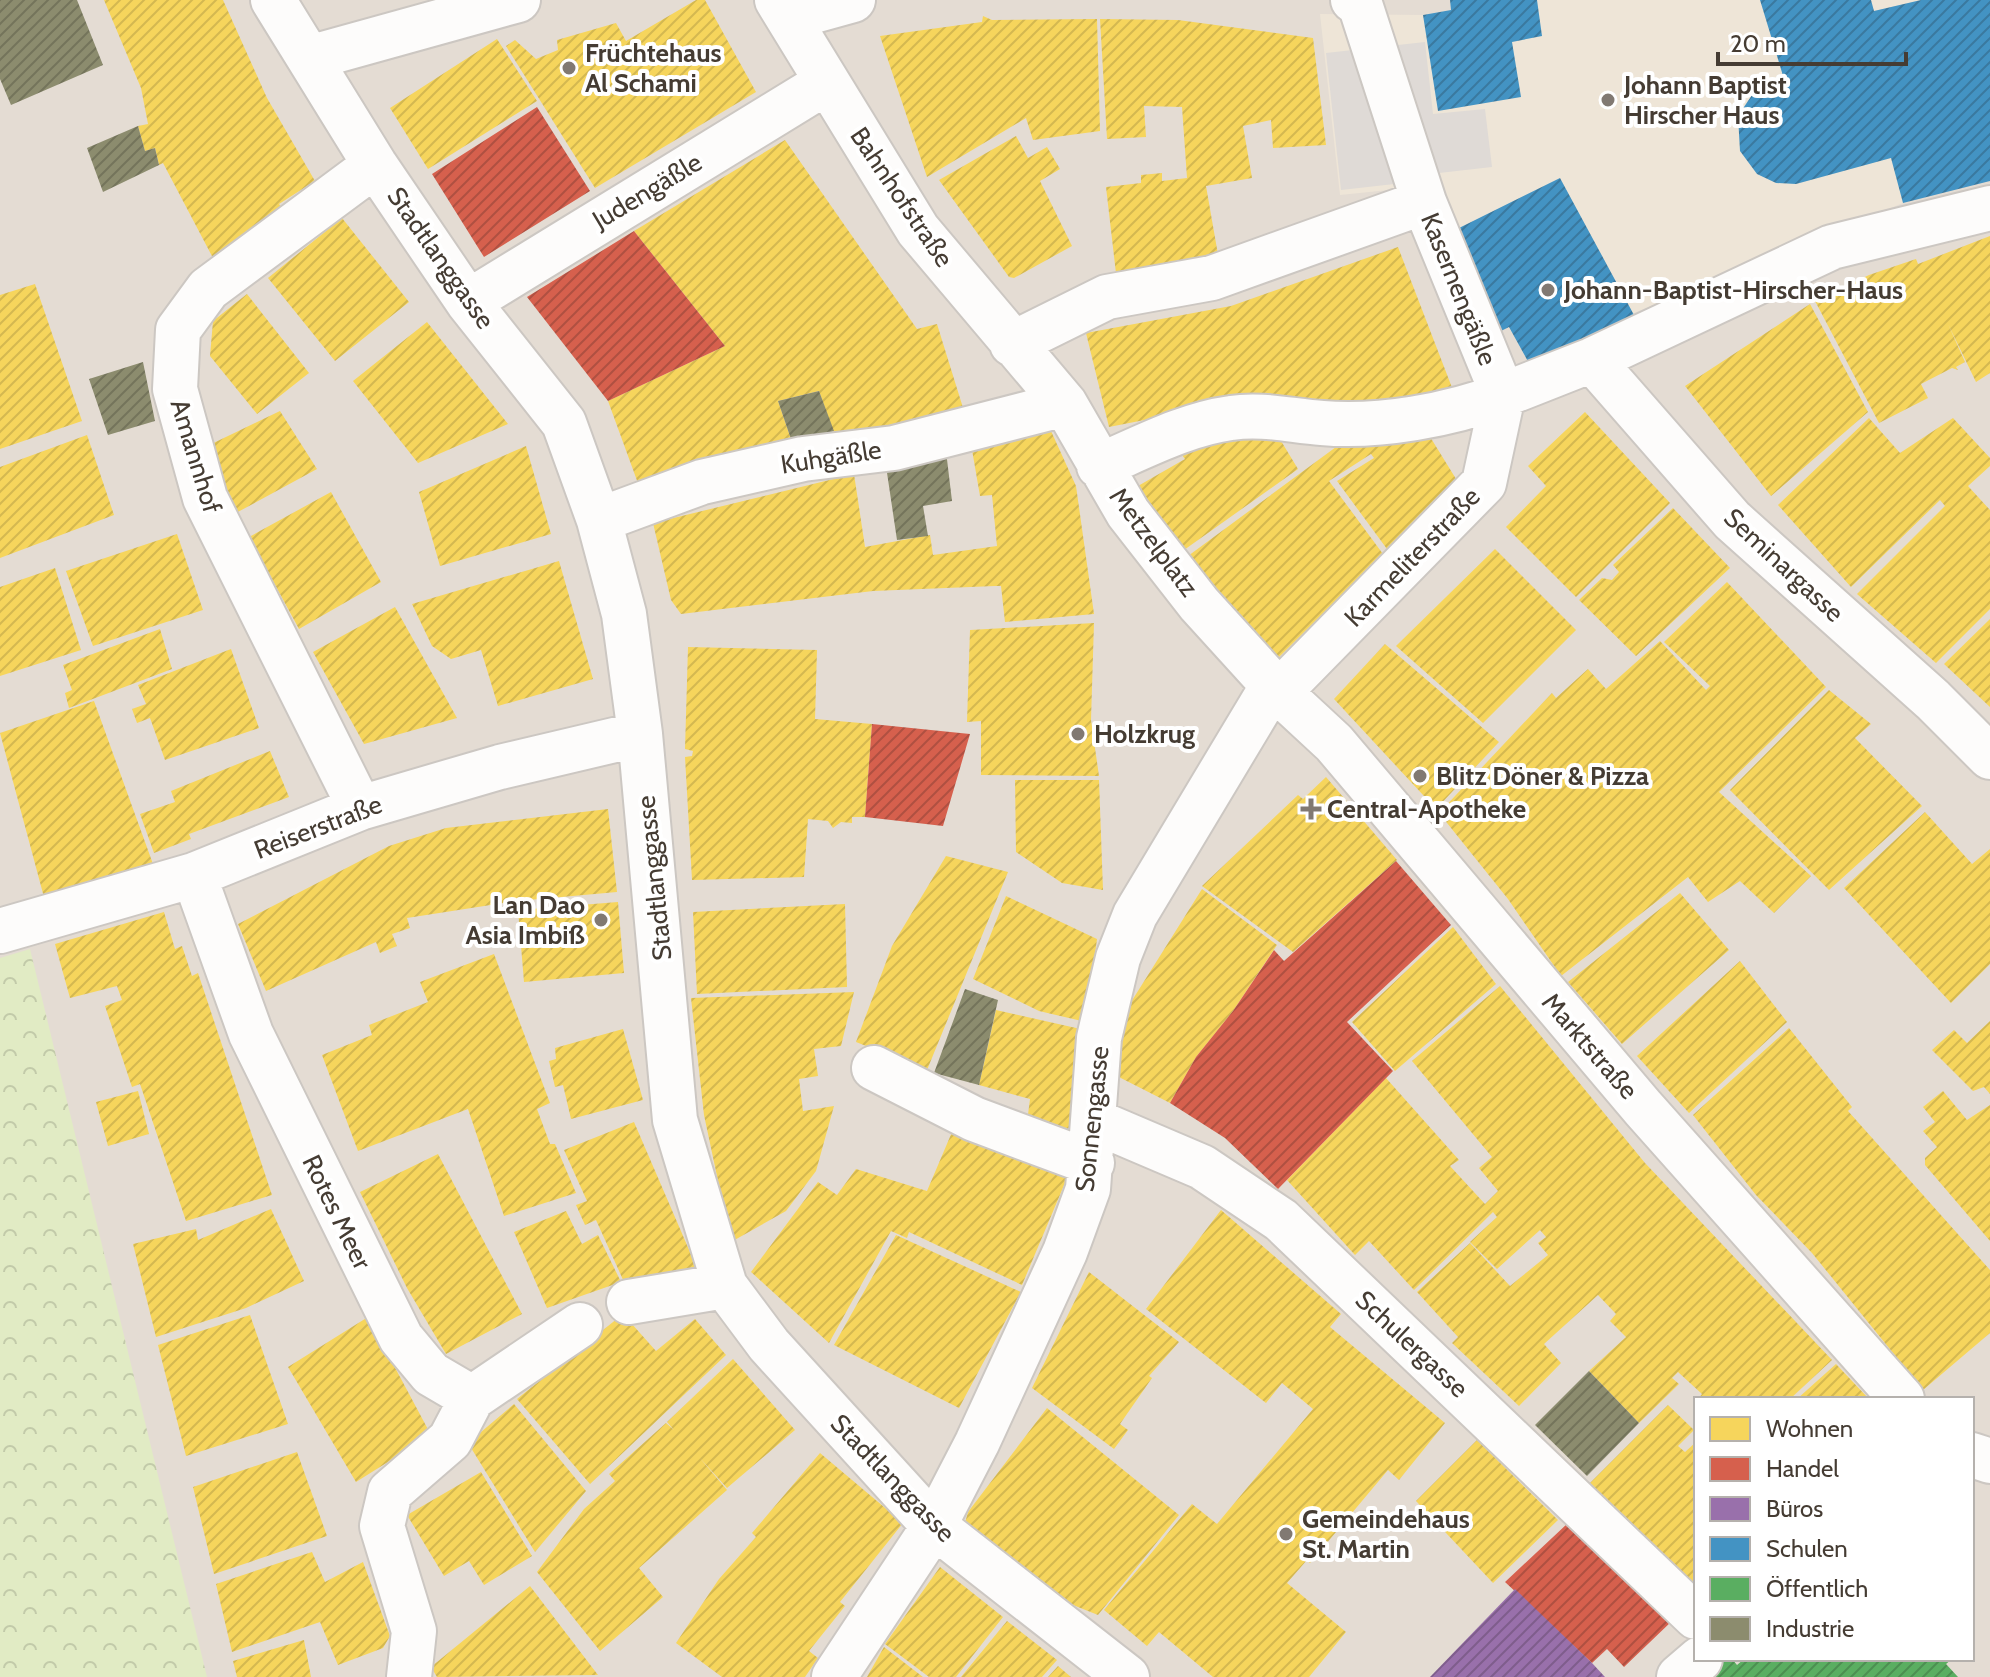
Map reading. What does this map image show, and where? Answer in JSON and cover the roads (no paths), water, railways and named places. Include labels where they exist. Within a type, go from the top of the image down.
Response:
[{"type":"street","name":"Stadtlanggasse","points":[[273,0],[375,165],[468,302],[564,423],[599,520],[624,614],[640,734],[675,1120],[725,1286],[769,1345],[934,1526],[1127,1677]]},
{"type":"street","points":[[309,58],[518,0]]},
{"type":"street","points":[[782,9],[853,0]]},
{"type":"street","points":[[1353,0],[1359,1],[1424,202]]},
{"type":"street","name":"Bahnhofstraße","points":[[782,9],[918,230],[1012,344],[1056,391]]},
{"type":"street","name":"Judengäßle","points":[[468,302],[827,82]]},
{"type":"street","name":"Amannhof","points":[[360,808],[232,558],[205,498],[175,389],[178,330],[208,289],[375,165]]},
{"type":"street","name":"Kasernengäßle","points":[[1012,344],[1107,297],[1212,278],[1424,202],[1503,395],[1458,412],[1369,421],[1324,424],[1279,417],[1230,418],[1171,435],[1099,466]]},
{"type":"street","points":[[1503,395],[1592,360],[1832,247],[1990,208]]},
{"type":"street","name":"Seminargasse","points":[[1592,360],[1732,520],[1933,700],[1990,757]]},
{"type":"street","name":"Kuhgäßle","points":[[599,520],[702,482],[803,459],[894,448],[1056,391]]},
{"type":"street","name":"Metzelplatz","points":[[1056,391],[1128,513],[1199,604],[1276,689]]},
{"type":"street","name":"Karmeliterstraße","points":[[1276,689],[1484,483],[1503,395]]},
{"type":"street","name":"Sonnengasse","points":[[834,1677],[934,1526],[977,1443],[1065,1252],[1081,1213],[1092,1163],[1099,1038],[1118,958],[1135,915],[1276,689]]},
{"type":"street","name":"Marktstraße","points":[[1276,689],[1334,743],[1643,1108],[1900,1397]]},
{"type":"street","name":"Reiserstraße","points":[[0,931],[194,875],[360,808],[500,767],[640,734]]},
{"type":"street","name":"Rotes Meer","points":[[194,875],[251,1034],[401,1338],[431,1374],[472,1398]]},
{"type":"street","points":[[874,1068],[974,1119],[1092,1163]]},
{"type":"street","name":"Schulergasse","points":[[1094,1121],[1202,1167],[1281,1220],[1694,1615]]},
{"type":"street","points":[[629,1302],[725,1286]]},
{"type":"street","points":[[409,1677],[414,1631],[382,1526],[390,1492],[450,1440],[472,1398],[580,1325]]},
{"type":"street","points":[[1679,1677],[1698,1661]]},
{"type":"place","name":"Früchtehaus Al Schami","points":[[569,68]]},
{"type":"place","name":"Johann Baptist Hirscher Haus","points":[[1608,100]]},
{"type":"place","name":"Johann-Baptist-Hirscher-Haus","points":[[1548,290]]},
{"type":"place","name":"Holzkrug","points":[[1078,734]]},
{"type":"place","name":"Blitz Döner & Pizza","points":[[1420,776]]},
{"type":"place","name":"Central-Apotheke","points":[[1311,809]]},
{"type":"place","name":"Lan Dao Asia Imbiß","points":[[601,920]]},
{"type":"place","name":"Gemeindehaus St. Martin","points":[[1286,1534]]}]
